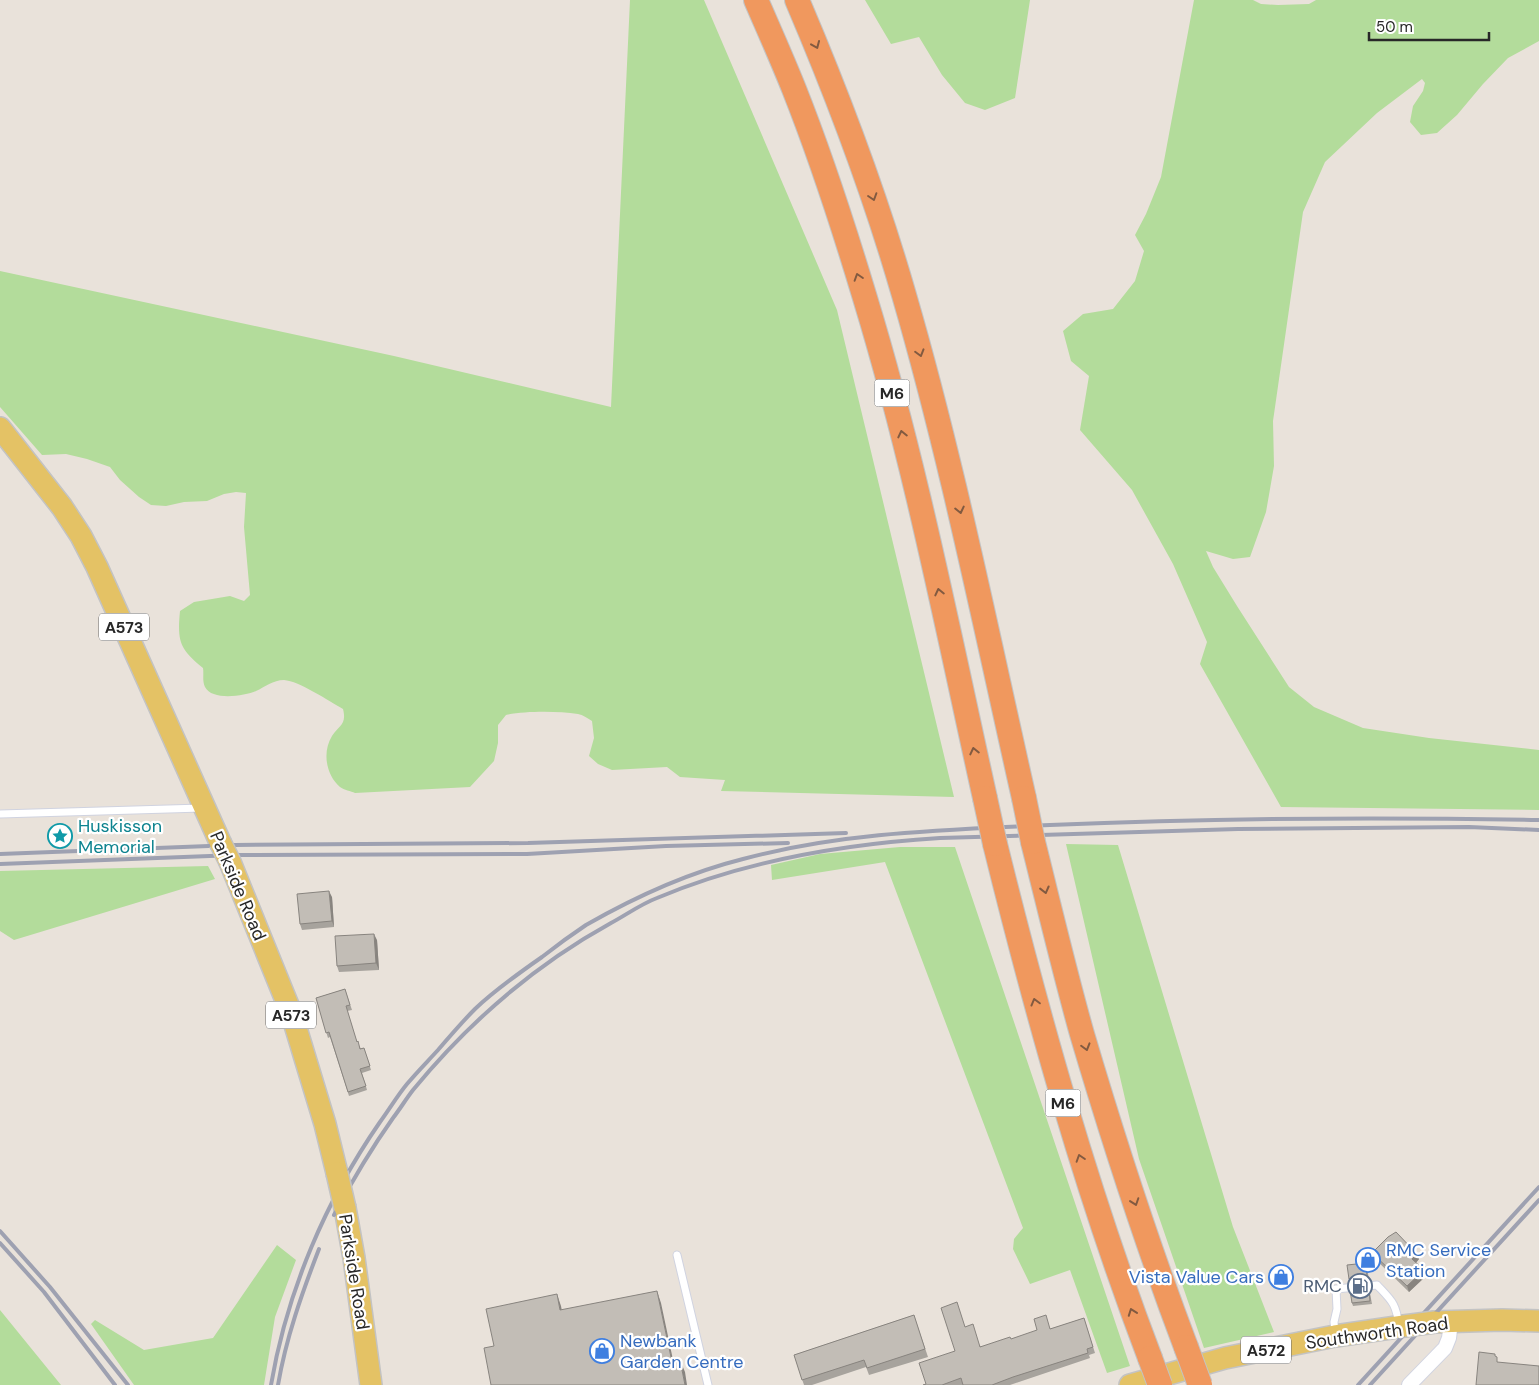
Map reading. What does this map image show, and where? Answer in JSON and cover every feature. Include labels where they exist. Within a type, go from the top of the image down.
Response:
[{"type":"highway","name":"M6","points":[[756,0],[794,90],[832,194],[866,299],[897,413],[925,528],[995,844],[1022,956],[1061,1096],[1114,1259],[1160,1385]]},
{"type":"highway","name":"M6","points":[[797,0],[829,75],[865,174],[904,293],[936,410],[1033,842],[1061,955],[1099,1092],[1154,1258],[1200,1385]]},
{"type":"main road","name":"Parkside Road","points":[[0,428],[58,500],[97,567],[230,862],[292,1016],[325,1124],[345,1208],[354,1258],[371,1385]]},
{"type":"main road","name":"Southworth Road","points":[[1130,1385],[1225,1358],[1335,1336],[1443,1322],[1539,1320]]},
{"type":"street","points":[[1409,1385],[1445,1348],[1449,1338],[1443,1322]]},
{"type":"lane","points":[[0,814],[205,808]]},
{"type":"lane","points":[[678,1256],[708,1385]]},
{"type":"lane","points":[[1335,1336],[1334,1322],[1338,1310],[1336,1289],[1377,1285],[1395,1304],[1401,1326]]},
{"type":"green space","points":[[630,0],[704,0],[837,310],[954,797],[721,791],[725,780],[680,777],[667,767],[612,770],[598,764],[589,756],[594,738],[592,721],[578,714],[551,712],[506,715],[498,725],[498,743],[494,761],[470,787],[355,793],[343,789],[331,776],[326,756],[332,736],[343,722],[343,709],[306,688],[284,680],[273,682],[256,691],[244,694],[221,696],[214,694],[205,687],[203,668],[185,650],[180,638],[180,611],[194,602],[230,596],[244,601],[250,595],[244,527],[246,493],[224,494],[207,501],[184,502],[166,506],[151,505],[120,480],[110,467],[66,454],[42,455],[0,407],[0,271],[394,356],[611,407]]},
{"type":"green space","points":[[865,0],[1030,0],[1015,98],[985,110],[965,103],[942,75],[919,37],[891,44]]},
{"type":"green space","points":[[1194,0],[1253,0],[1261,4],[1278,5],[1309,4],[1316,0],[1539,0],[1539,41],[1508,58],[1457,115],[1437,133],[1421,135],[1410,122],[1413,106],[1423,91],[1425,83],[1422,79],[1377,113],[1325,162],[1303,212],[1273,421],[1274,466],[1266,512],[1250,557],[1233,559],[1206,551],[1213,567],[1289,687],[1314,707],[1363,728],[1429,738],[1539,750],[1539,810],[1281,807],[1200,664],[1207,642],[1173,564],[1132,490],[1080,430],[1089,376],[1071,361],[1063,331],[1083,314],[1113,309],[1135,281],[1144,251],[1135,235],[1161,177]]},
{"type":"green space","points":[[1066,844],[1118,845],[1233,1227],[1274,1332],[1204,1348],[1139,1159]]},
{"type":"green space","points":[[900,847],[955,847],[1130,1366],[1107,1373],[1070,1270],[1030,1284],[1013,1249],[1014,1239],[1023,1228],[885,862],[772,880],[771,865],[820,854]]},
{"type":"green space","points":[[208,866],[215,879],[14,940],[0,931],[0,871]]},
{"type":"green space","points":[[277,1245],[296,1260],[275,1317],[264,1385],[134,1385],[91,1324],[95,1320],[144,1350],[213,1338]]},
{"type":"green space","points":[[0,1310],[61,1385],[0,1385]]},
{"type":"building","points":[[329,891],[332,921],[300,924],[297,894]]},
{"type":"building","points":[[374,934],[376,963],[337,966],[335,936]]},
{"type":"building","points":[[345,989],[350,1005],[346,1006],[357,1042],[360,1049],[364,1048],[370,1066],[360,1069],[366,1086],[348,1092],[329,1032],[326,1033],[316,998]]},
{"type":"building","points":[[1396,1232],[1417,1254],[1412,1259],[1424,1270],[1407,1286],[1372,1253],[1388,1237]]},
{"type":"building","points":[[1366,1263],[1367,1277],[1349,1279],[1347,1265]]},
{"type":"building","points":[[1369,1288],[1370,1301],[1352,1303],[1350,1290]]},
{"type":"building","name":"Newbank Garden Centre","points":[[657,1291],[672,1362],[680,1360],[685,1385],[491,1385],[484,1348],[494,1346],[486,1309],[557,1294],[560,1310]]},
{"type":"building","points":[[957,1302],[965,1327],[973,1324],[980,1347],[1037,1330],[1034,1319],[1046,1315],[1050,1329],[1084,1318],[1093,1347],[1087,1349],[1088,1353],[992,1385],[963,1385],[961,1378],[942,1385],[923,1385],[926,1384],[919,1363],[955,1351],[941,1308]]},
{"type":"building","points":[[914,1315],[925,1349],[867,1368],[864,1360],[802,1380],[794,1355]]},
{"type":"building","points":[[1479,1352],[1495,1354],[1497,1362],[1539,1366],[1539,1385],[1476,1385]]},
{"type":"railway","points":[[271,1385],[287,1315],[311,1248],[342,1183],[360,1152],[403,1089],[470,1014],[499,988],[586,925],[662,887],[702,871],[781,850],[857,838],[934,831],[1172,821],[1356,818],[1539,820]]},
{"type":"railway","points":[[334,1215],[369,1153],[413,1090],[457,1041],[504,997],[555,958],[639,906],[726,873],[796,856],[832,850],[940,838],[1238,829],[1469,827],[1539,830]]},
{"type":"railway","points":[[0,854],[235,845],[528,843],[846,833]]},
{"type":"railway","points":[[0,864],[236,855],[527,854],[666,846],[788,843]]},
{"type":"railway","points":[[1358,1385],[1539,1187]]},
{"type":"railway","points":[[1370,1385],[1539,1200]]},
{"type":"railway","points":[[0,1231],[50,1287],[128,1385]]},
{"type":"railway","points":[[0,1243],[44,1292],[115,1385]]},
{"type":"railway","points":[[278,1385],[285,1350],[295,1316],[319,1249]]},
{"type":"place","name":"Huskisson Memorial","points":[[60,836]]},
{"type":"place","name":"RMC Service Station","points":[[1368,1260]]},
{"type":"place","name":"Vista Value Cars","points":[[1281,1277]]},
{"type":"place","name":"RMC","points":[[1360,1286]]},
{"type":"place","name":"Newbank Garden Centre","points":[[602,1351]]}]
